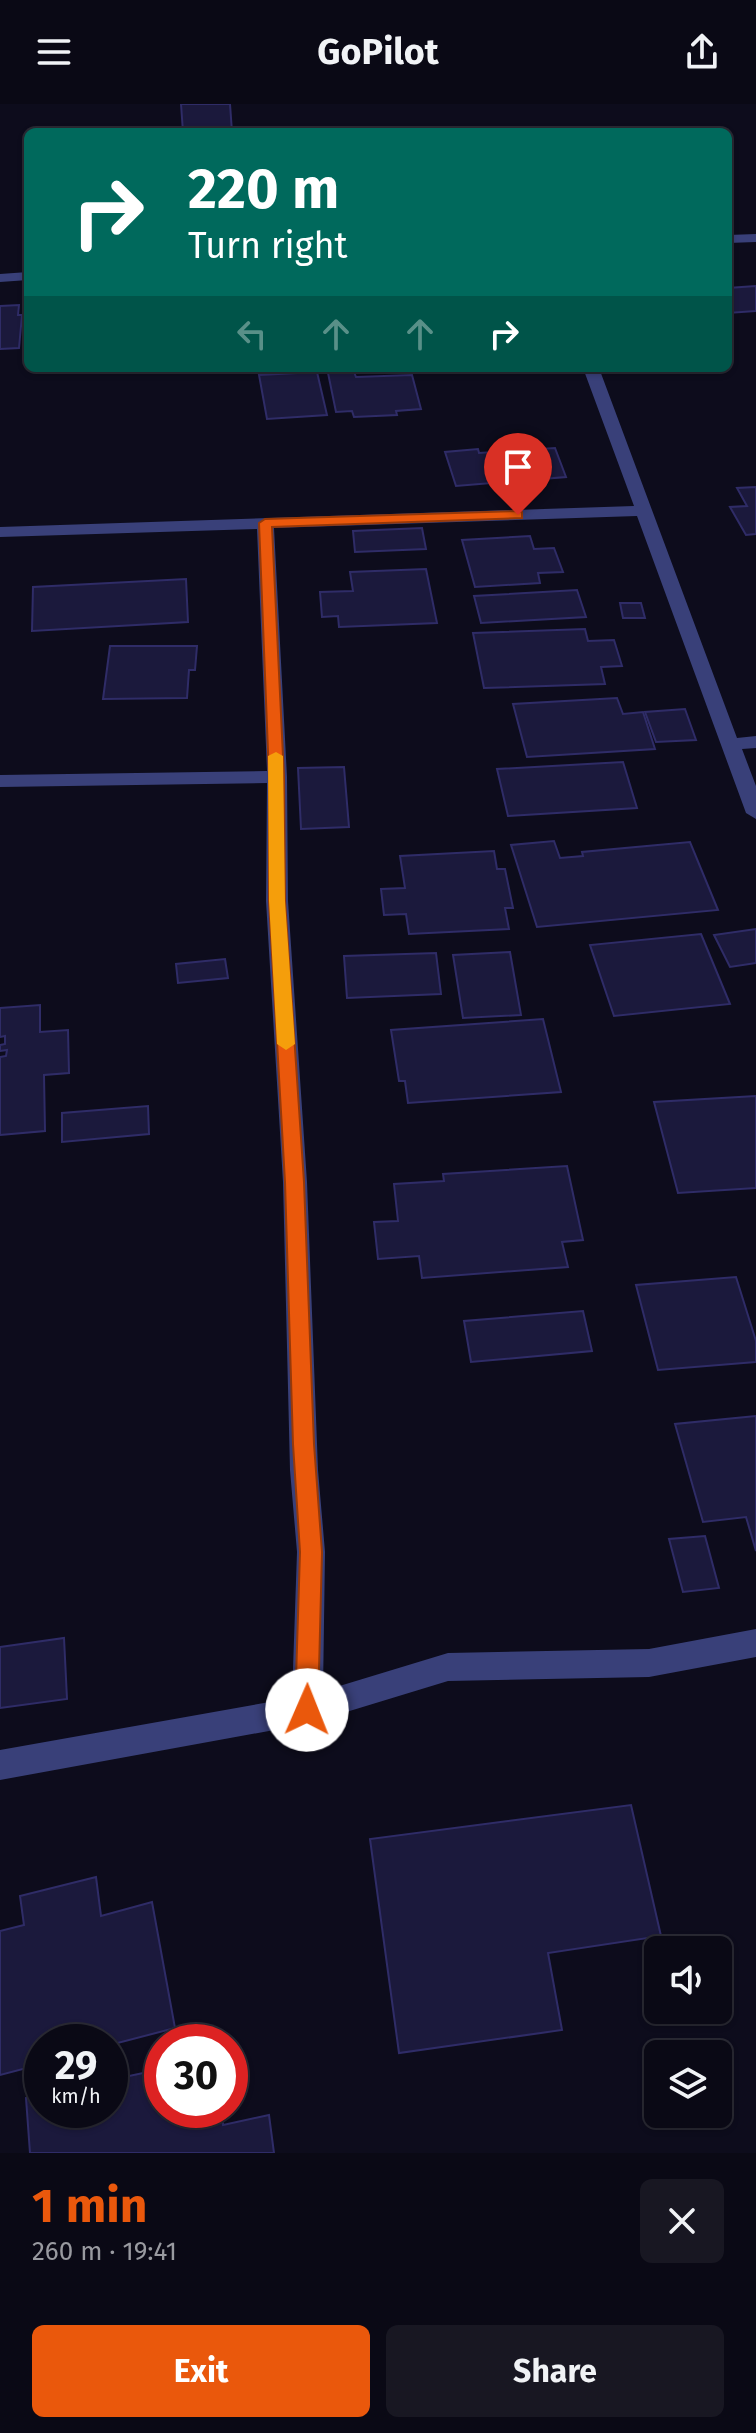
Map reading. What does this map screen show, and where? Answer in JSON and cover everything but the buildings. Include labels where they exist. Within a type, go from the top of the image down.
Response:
[{"type":"street","points":[[732,239],[756,238]]},
{"type":"street","points":[[0,278],[24,276]]},
{"type":"street","points":[[592,372],[756,813]]},
{"type":"street","points":[[0,532],[644,511]]},
{"type":"street","points":[[265,523],[277,777],[277,901],[295,1182],[302,1412],[311,1552],[307,1710]]},
{"type":"street","points":[[730,744],[756,742]]},
{"type":"street","points":[[0,781],[277,777]]},
{"type":"street","points":[[0,1765],[307,1710],[448,1667],[649,1663],[756,1643]]},
{"type":"slow traffic","points":[[276,756],[277,901],[286,1044]]},
{"type":"route","points":[[307,1710],[311,1552],[304,1470],[295,1182],[277,901],[277,777],[265,523],[518,515]]}]
